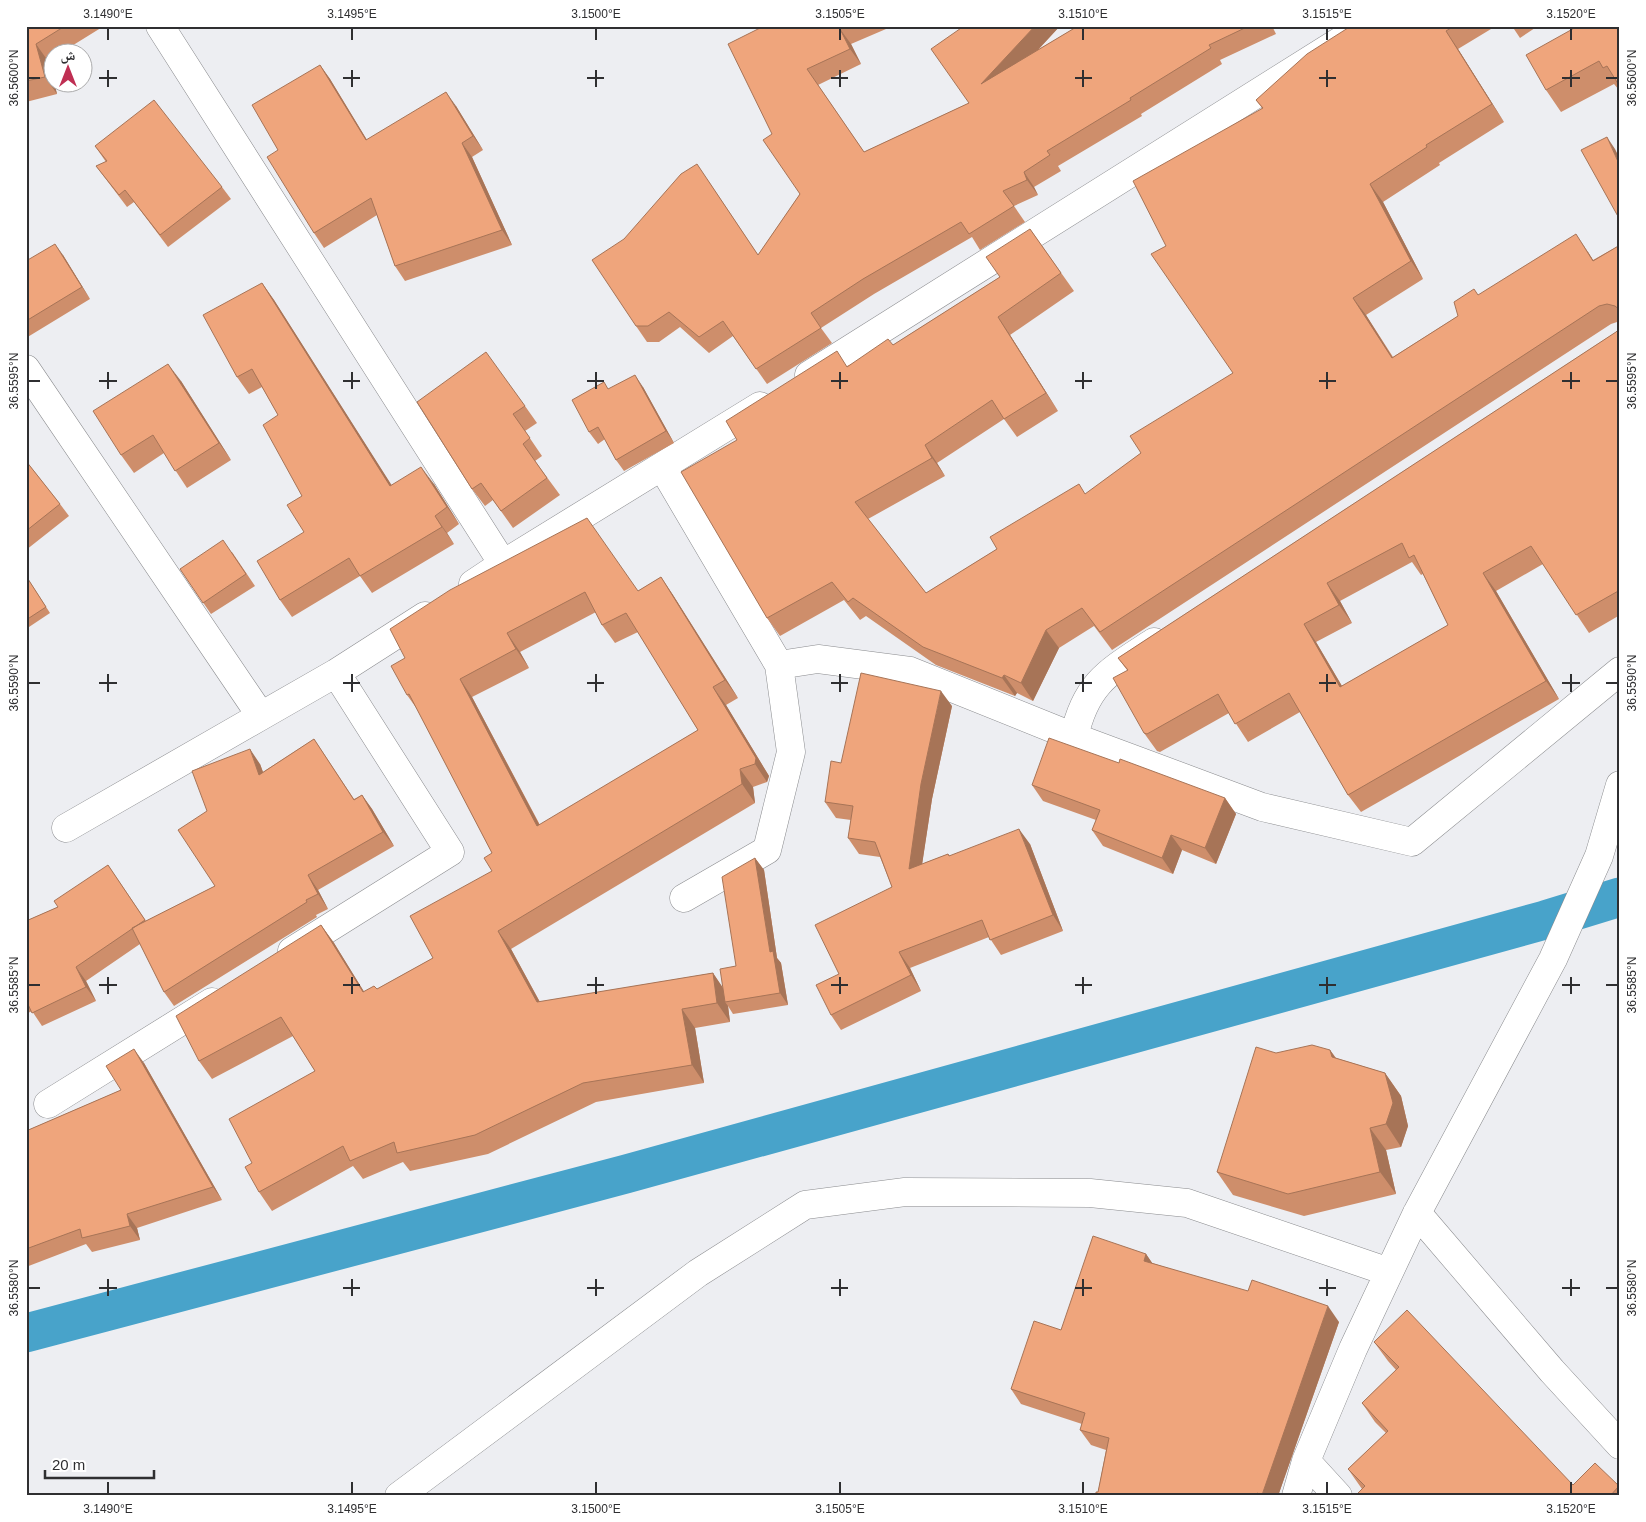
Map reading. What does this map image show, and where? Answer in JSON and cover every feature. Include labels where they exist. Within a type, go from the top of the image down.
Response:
[{"type":"street","points":[[160,26],[503,564]]},
{"type":"street","points":[[66,828],[336,673],[503,564],[663,468],[1364,26]]},
{"type":"street","points":[[26,369],[262,716]]},
{"type":"street","points":[[663,468],[778,665],[791,752],[767,850],[684,898]]},
{"type":"street","points":[[1074,737],[1085,701],[1096,685],[1109,672],[1175,628]]},
{"type":"street","points":[[778,665],[818,659],[910,671],[1074,737],[1262,807],[1412,842],[1620,671]]},
{"type":"street","points":[[274,963],[450,852],[336,673]]},
{"type":"street","points":[[1296,1496],[1306,1461],[1353,1349],[1417,1213],[1553,959],[1599,856],[1620,785]]},
{"type":"street","points":[[48,1104],[232,989]]},
{"type":"street","points":[[399,1496],[698,1272],[805,1205],[905,1192],[1090,1193],[1187,1203],[1389,1272]]},
{"type":"street","points":[[1417,1213],[1552,1371],[1620,1446]]},
{"type":"street","points":[[1306,1461],[1338,1496]]},
{"type":"building","points":[[26,26],[65,26],[36,44],[42,66],[42,78],[26,81]]},
{"type":"building","points":[[764,26],[845,26],[840,29],[850,49],[807,69],[864,152],[969,103],[931,49],[964,26],[1035,26],[981,84],[1078,26],[1249,26],[1209,45],[1211,48],[1047,151],[1050,155],[1024,172],[1027,180],[1003,191],[1014,206],[969,234],[961,222],[863,279],[811,313],[821,328],[756,369],[723,321],[699,337],[669,312],[648,326],[636,326],[592,260],[624,239],[681,174],[697,164],[758,255],[800,194],[763,140],[772,134],[728,44]]},
{"type":"building","points":[[1351,26],[1454,26],[1446,31],[1492,104],[1426,145],[1427,147],[1370,184],[1411,261],[1353,298],[1392,358],[1458,316],[1454,302],[1474,289],[1478,295],[1576,234],[1593,261],[1620,245],[1620,310],[1615,306],[1607,304],[1599,306],[1100,632],[1082,608],[1046,630],[1021,683],[1004,675],[1002,678],[923,647],[853,598],[848,602],[832,582],[767,618],[681,472],[737,440],[726,421],[837,351],[847,367],[888,339],[893,345],[1000,277],[986,257],[1030,229],[1061,273],[998,317],[1046,393],[1004,419],[992,400],[925,445],[932,458],[855,502],[926,593],[997,549],[990,537],[1079,484],[1085,494],[1141,453],[1130,436],[1233,373],[1151,254],[1166,246],[1133,181],[1263,108],[1256,100],[1307,54]]},
{"type":"building","points":[[1578,26],[1620,26],[1620,87],[1607,66],[1603,68],[1599,61],[1546,90],[1526,55]]},
{"type":"building","points":[[320,65],[366,140],[446,92],[473,136],[462,143],[502,230],[395,266],[371,198],[314,233],[267,157],[278,150],[252,105]]},
{"type":"building","points":[[154,100],[222,187],[160,235],[125,190],[119,195],[96,166],[107,161],[95,146]]},
{"type":"building","points":[[1607,137],[1620,166],[1620,220],[1581,150]]},
{"type":"building","points":[[55,244],[82,287],[26,321],[26,261]]},
{"type":"building","points":[[262,283],[390,486],[421,467],[447,507],[435,516],[442,527],[360,576],[349,558],[280,600],[257,561],[304,532],[287,505],[302,496],[263,425],[278,415],[252,369],[237,377],[203,315]]},
{"type":"building","points":[[1620,328],[1620,590],[1576,615],[1531,546],[1483,573],[1546,681],[1348,795],[1289,693],[1235,724],[1218,694],[1147,734],[1144,733],[1113,678],[1128,670],[1118,658]],"holes":[[[1402,543],[1409,558],[1414,555],[1448,625],[1340,687],[1304,624],[1339,605],[1327,583]]]},
{"type":"building","points":[[486,352],[525,406],[513,414],[530,438],[523,444],[547,478],[501,511],[481,483],[472,489],[417,402]]},
{"type":"building","points":[[168,364],[219,443],[175,471],[153,435],[121,455],[93,411]]},
{"type":"building","points":[[635,375],[666,431],[616,460],[598,427],[589,432],[572,400],[604,382],[608,389]]},
{"type":"building","points":[[26,461],[60,504],[26,531]]},
{"type":"building","points":[[587,518],[638,591],[661,577],[725,680],[713,687],[756,758],[755,764],[740,769],[742,784],[498,931],[537,1002],[713,973],[717,1003],[682,1009],[692,1065],[583,1083],[475,1135],[397,1153],[394,1142],[350,1161],[343,1146],[259,1192],[245,1167],[252,1163],[229,1119],[315,1071],[281,1017],[199,1061],[176,1016],[321,925],[363,992],[374,986],[377,989],[433,958],[410,916],[492,871],[484,858],[492,853],[409,694],[407,695],[391,666],[405,658],[390,629],[450,590]],"holes":[[[585,592],[602,625],[626,613],[698,730],[537,826],[460,679],[516,649],[507,633]]]},
{"type":"building","points":[[223,540],[246,574],[203,603],[180,569]]},
{"type":"building","points":[[28,579],[46,607],[26,620],[26,580]]},
{"type":"building","points":[[861,673],[941,691],[921,784],[909,869],[1019,829],[1053,915],[990,940],[982,920],[899,952],[911,975],[831,1015],[816,985],[839,974],[815,925],[892,887],[875,842],[848,838],[853,806],[825,802],[831,761],[841,763]]},
{"type":"building","points":[[1049,738],[1119,763],[1120,759],[1225,798],[1205,848],[1171,835],[1162,858],[1092,830],[1100,810],[1032,785]]},
{"type":"building","points":[[314,739],[354,800],[362,795],[383,832],[308,875],[318,894],[164,992],[132,928],[215,886],[178,830],[207,811],[192,771],[250,749],[259,775]]},
{"type":"building","points":[[755,858],[770,952],[773,951],[780,993],[725,1002],[720,969],[736,966],[722,877]]},
{"type":"building","points":[[108,865],[145,920],[76,967],[86,987],[32,1013],[26,1000],[26,921],[58,907],[54,901]]},
{"type":"building","points":[[1312,1045],[1330,1050],[1332,1057],[1385,1073],[1393,1103],[1386,1124],[1370,1128],[1380,1172],[1288,1194],[1217,1172],[1256,1047],[1276,1053]]},
{"type":"building","points":[[134,1049],[213,1187],[127,1214],[130,1226],[82,1238],[80,1229],[26,1249],[26,1131],[121,1090],[106,1066]]},
{"type":"building","points":[[1093,1236],[1146,1254],[1144,1261],[1248,1291],[1252,1280],[1328,1306],[1262,1495],[1257,1493],[1256,1496],[1096,1496],[1109,1438],[1080,1430],[1085,1413],[1011,1389],[1034,1321],[1061,1330]]},
{"type":"building","points":[[1407,1310],[1573,1485],[1595,1463],[1619,1486],[1610,1496],[1360,1496],[1358,1493],[1365,1486],[1348,1469],[1388,1431],[1362,1403],[1399,1367],[1374,1342]]},
{"type":"waterway","points":[[26,1333],[626,1174],[1545,920],[1620,897]]}]
